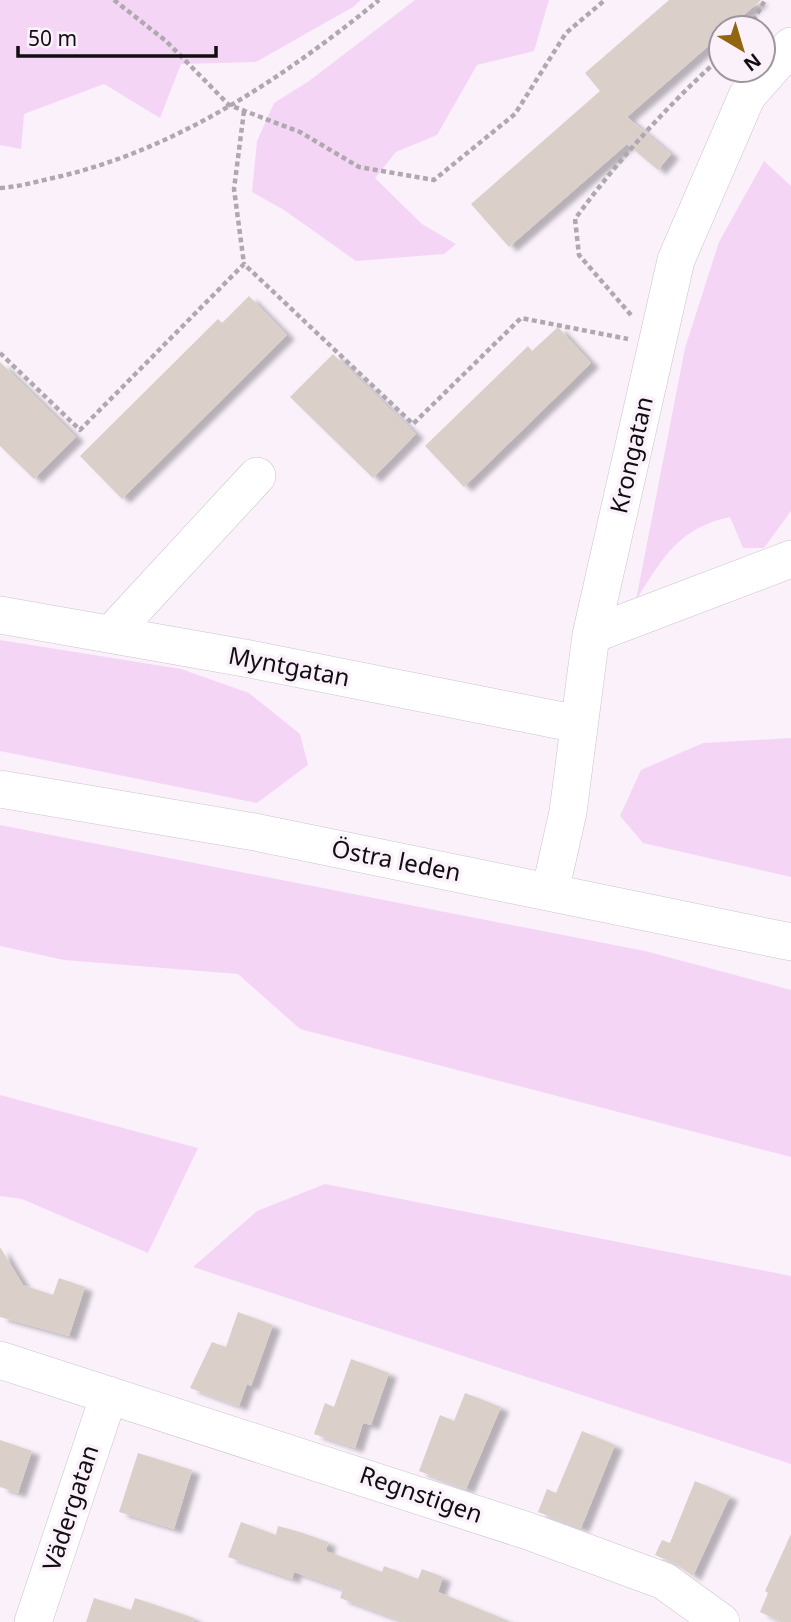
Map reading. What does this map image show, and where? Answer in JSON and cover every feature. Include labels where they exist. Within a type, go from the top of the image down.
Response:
[{"type":"street","name":"Krongatan","points":[[550,892],[568,812],[590,635],[676,260],[747,96],[791,46]]},
{"type":"street","points":[[111,634],[257,475]]},
{"type":"street","points":[[590,635],[791,559]]},
{"type":"street","name":"Myntgatan","points":[[0,615],[578,724]]},
{"type":"street","name":"Östra leden","points":[[0,789],[254,832],[791,942]]},
{"type":"street","name":"Regnstigen","points":[[0,1360],[368,1477],[664,1581],[721,1622]]},
{"type":"street","name":"Vädergatan","points":[[33,1622],[108,1395]]},
{"type":"path","points":[[114,0],[166,41],[229,105],[300,132],[359,167],[434,180],[515,114],[566,33],[605,0]]},
{"type":"path","points":[[0,188],[94,169],[194,126],[313,54],[379,0]]},
{"type":"path","points":[[656,345],[579,255],[575,219],[608,174],[652,128],[667,106],[707,70]]},
{"type":"path","points":[[244,111],[234,188],[244,264],[413,424],[521,318],[656,345]]},
{"type":"path","points":[[0,353],[80,430],[244,264]]},
{"type":"shaded area","points":[[0,0],[361,0],[256,62],[181,64],[160,118],[104,84],[24,114],[21,149],[0,145]]},
{"type":"shaded area","points":[[415,0],[549,0],[534,51],[477,65],[437,135],[396,152],[375,178],[422,224],[456,244],[444,254],[356,261],[284,210],[252,192],[257,141],[274,103],[309,81]]},
{"type":"shaded area","points":[[764,161],[791,186],[791,511],[764,548],[743,548],[730,517],[697,529],[664,558],[636,600],[685,348],[719,242]]},
{"type":"shaded area","points":[[0,640],[181,669],[249,693],[300,734],[308,765],[257,803],[0,751]]},
{"type":"shaded area","points":[[791,738],[791,877],[643,843],[620,816],[641,770],[703,743]]},
{"type":"shaded area","points":[[0,825],[645,951],[791,990],[791,1157],[300,1029],[238,974],[64,960],[0,946]]},
{"type":"shaded area","points":[[0,1095],[198,1148],[148,1253],[22,1199],[0,1196]]},
{"type":"shaded area","points":[[325,1184],[791,1276],[791,1464],[193,1267],[257,1211]]},
{"type":"building","points":[[669,0],[761,0],[745,14],[707,14],[707,47],[627,117],[671,154],[658,170],[627,144],[509,247],[471,204],[600,91],[585,73]]},
{"type":"building","points":[[249,296],[287,335],[122,499],[80,456],[218,319],[222,323]]},
{"type":"building","points":[[558,327],[591,363],[464,487],[425,446],[528,346],[532,351]]},
{"type":"building","points":[[333,354],[416,434],[373,478],[290,397]]},
{"type":"building","points":[[0,362],[76,437],[34,479],[0,446]]},
{"type":"building","points":[[0,1247],[23,1285],[53,1295],[59,1278],[85,1287],[69,1336],[0,1317]]},
{"type":"building","points":[[238,1312],[273,1325],[251,1386],[247,1384],[239,1406],[190,1388],[212,1342],[226,1347]]},
{"type":"building","points":[[351,1359],[389,1373],[371,1425],[363,1423],[355,1448],[314,1434],[325,1403],[334,1407]]},
{"type":"building","points":[[465,1393],[501,1407],[466,1489],[419,1471],[440,1415],[454,1421]]},
{"type":"building","points":[[582,1431],[615,1445],[581,1528],[538,1512],[547,1489],[556,1493]]},
{"type":"building","points":[[0,1440],[32,1451],[18,1493],[0,1487]]},
{"type":"building","points":[[138,1453],[192,1470],[174,1529],[119,1512]]},
{"type":"building","points":[[695,1481],[730,1496],[693,1576],[676,1564],[655,1555],[662,1540],[670,1543]]},
{"type":"building","points":[[241,1522],[276,1535],[278,1526],[303,1533],[328,1542],[326,1551],[382,1572],[384,1566],[418,1579],[422,1569],[443,1577],[438,1592],[511,1622],[405,1622],[340,1598],[343,1589],[294,1572],[292,1579],[228,1557]]},
{"type":"building","points":[[791,1534],[791,1622],[781,1622],[760,1612],[768,1593],[765,1591]]},
{"type":"building","points":[[94,1598],[131,1610],[135,1598],[194,1618],[193,1622],[86,1622]]}]
